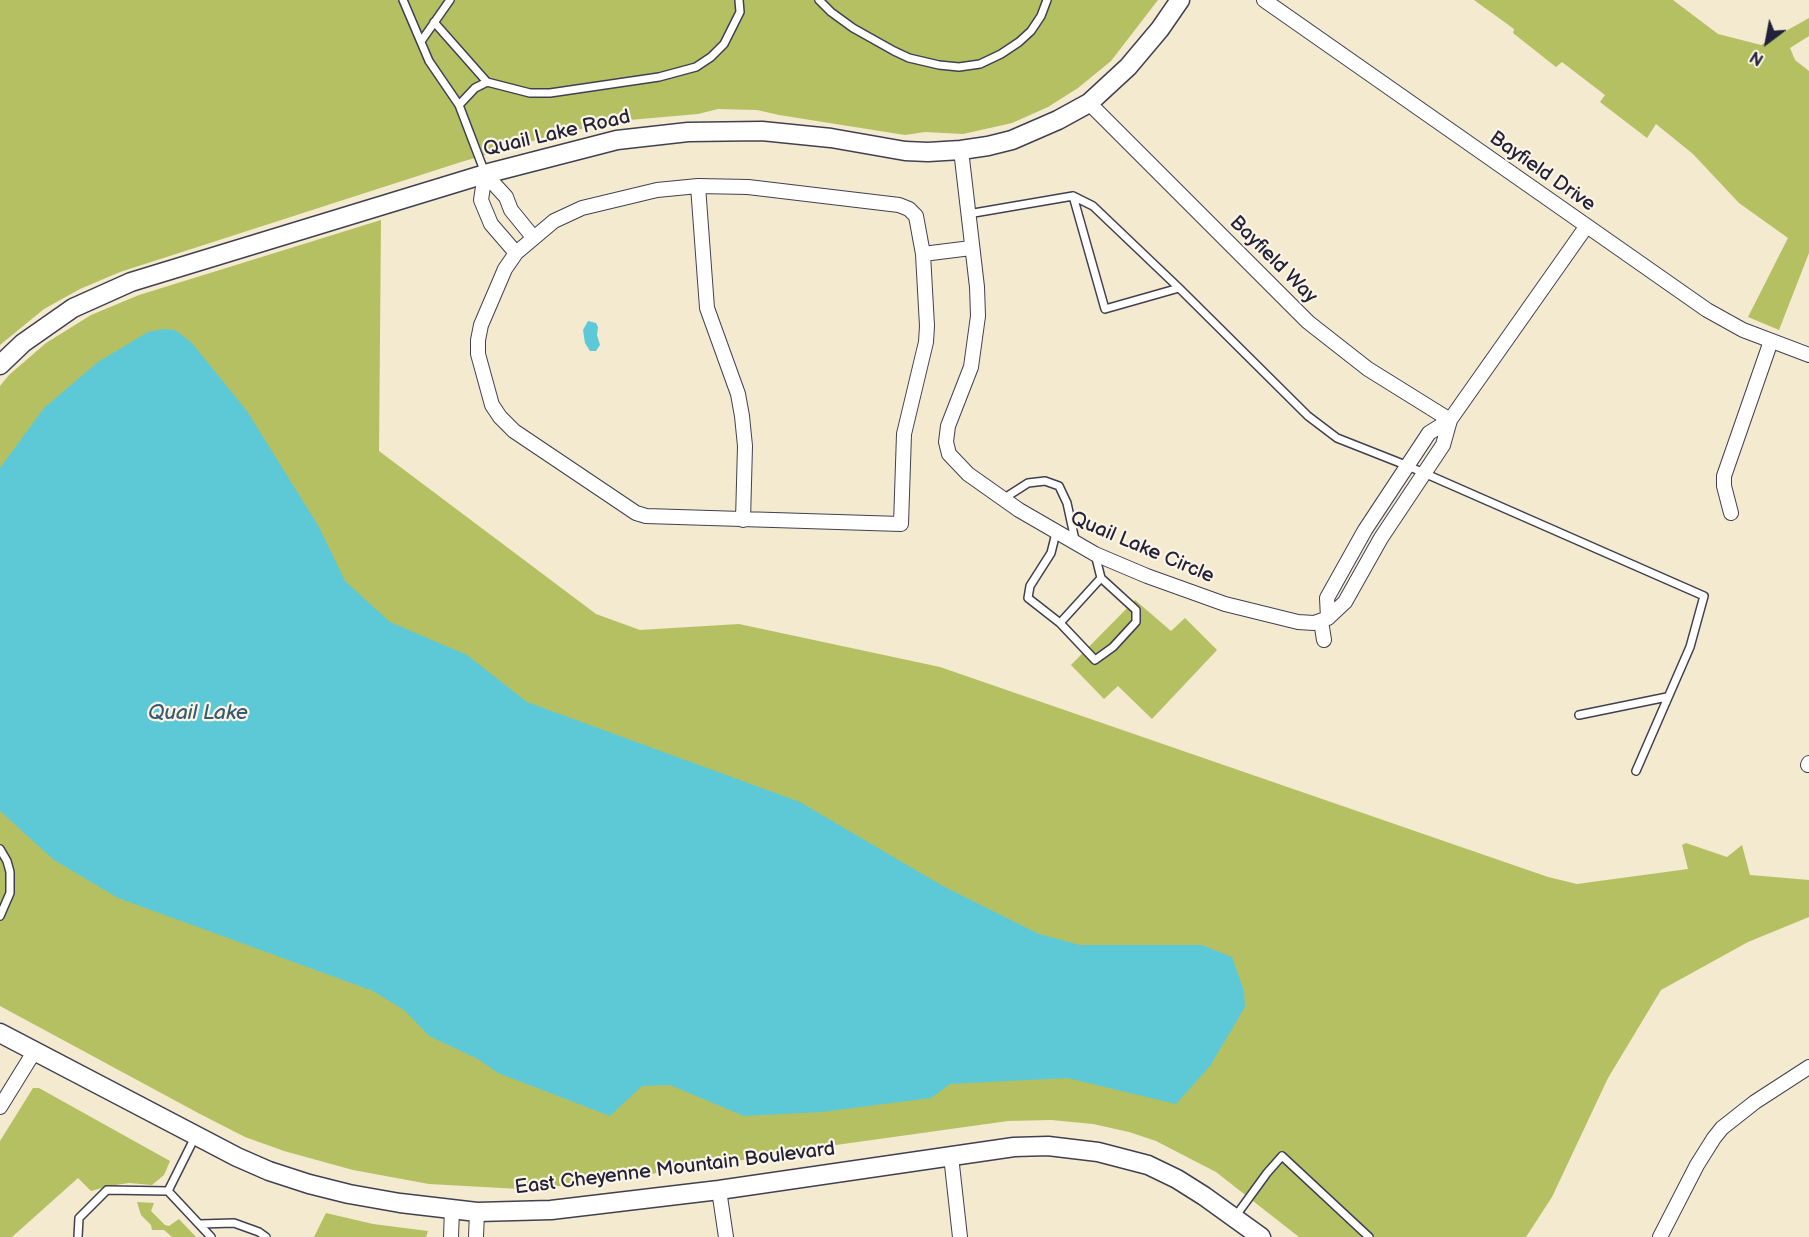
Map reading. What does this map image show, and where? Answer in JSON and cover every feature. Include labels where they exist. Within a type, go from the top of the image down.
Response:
[{"type":"street","name":"Quail Lake Road","points":[[0,365],[48,324],[73,308],[131,282],[485,174],[617,140],[688,132],[784,132],[904,151],[961,150],[1012,140],[1058,120],[1089,103],[1128,67],[1160,29],[1180,0]]},
{"type":"street","name":"Bayfield Drive","points":[[1264,0],[1723,321],[1809,355]]},
{"type":"street","name":"Bayfield Way","points":[[1089,103],[1308,322],[1368,369],[1450,420]]},
{"type":"street","name":"Quail Lake Circle","points":[[961,150],[977,287],[978,316],[971,366],[948,426],[946,442],[949,454],[957,465],[1003,499],[1056,532],[1095,554],[1147,576],[1225,604],[1298,622],[1314,623],[1325,619]]},
{"type":"street","points":[[485,174],[506,198],[511,210],[533,237]]},
{"type":"street","points":[[485,174],[481,200],[491,224],[516,253]]},
{"type":"street","points":[[698,186],[707,308],[738,394],[742,416],[745,446],[743,520]]},
{"type":"street","points":[[698,186],[748,187],[899,205],[909,209],[916,216],[923,254],[926,342],[903,434],[901,524],[646,516],[636,513],[514,431],[492,405],[478,354],[478,340],[481,325],[505,269],[516,253],[554,221],[582,208],[657,190],[698,186]]},
{"type":"street","points":[[1325,619],[1345,602],[1381,538],[1443,445],[1450,420],[1586,227]]},
{"type":"street","points":[[923,254],[971,248]]},
{"type":"street","points":[[1731,513],[1724,486],[1724,476],[1771,341]]},
{"type":"street","points":[[1324,640],[1328,598],[1365,530],[1429,433],[1450,420]]},
{"type":"street","name":"East Cheyenne Mountain Boulevard","points":[[0,1033],[195,1137],[269,1171],[349,1194],[477,1212],[551,1210],[719,1190],[1014,1147],[1048,1146],[1098,1152],[1148,1166],[1177,1179],[1261,1237]]},
{"type":"street","points":[[0,1107],[34,1052]]},
{"type":"street","points":[[1663,1236],[1697,1165],[1722,1128],[1755,1102],[1809,1067]]},
{"type":"street","points":[[951,1156],[960,1237]]},
{"type":"street","points":[[719,1190],[726,1237]]},
{"type":"street","points":[[451,1237],[452,1209]]},
{"type":"street","points":[[476,1237],[477,1212]]},
{"type":"lane","points":[[403,0],[429,61],[459,105],[485,174]]},
{"type":"lane","points":[[422,40],[450,0]]},
{"type":"lane","points":[[434,22],[487,82],[530,93],[550,93],[677,74],[696,67],[724,44],[740,12],[739,0]]},
{"type":"lane","points":[[819,0],[853,28],[894,51],[909,58],[960,68],[980,64],[1019,42],[1031,31],[1041,16],[1047,0]]},
{"type":"lane","points":[[459,105],[475,88],[487,82]]},
{"type":"lane","points":[[968,214],[1073,196],[1093,206],[1308,416],[1337,438],[1408,466],[1704,596],[1690,647],[1636,771]]},
{"type":"lane","points":[[1073,196],[1105,309],[1179,288]]},
{"type":"lane","points":[[1003,499],[1028,483],[1045,481],[1059,486],[1067,503],[1075,543]]},
{"type":"lane","points":[[1056,532],[1051,553],[1030,586],[1028,598],[1060,622],[1095,660],[1113,647],[1136,622],[1136,610],[1101,578],[1095,554]]},
{"type":"lane","points":[[1060,622],[1101,578]]},
{"type":"lane","points":[[1580,715],[1668,697]]},
{"type":"lane","points":[[0,849],[8,861],[10,893],[0,916]]},
{"type":"lane","points":[[168,1191],[195,1137]]},
{"type":"lane","points":[[1235,1218],[1282,1156],[1369,1237]]},
{"type":"lane","points":[[78,1237],[79,1218],[107,1190],[168,1191],[211,1237]]},
{"type":"lane","points":[[200,1224],[234,1223],[266,1237]]},
{"type":"green space","points":[[0,0],[1158,0],[1111,61],[1078,88],[1048,107],[1012,123],[963,134],[925,132],[905,135],[757,110],[718,109],[698,114],[629,120],[560,133],[461,162],[120,272],[80,289],[44,309],[0,345]]},
{"type":"green space","points":[[1474,0],[1673,0],[1718,34],[1761,45],[1809,18],[1809,36],[1790,48],[1795,60],[1809,71],[1809,253],[1779,330],[1748,317],[1788,238],[1739,203],[1693,154],[1656,124],[1647,138],[1600,102],[1605,95],[1562,62],[1556,67],[1513,33],[1514,29]]},
{"type":"green space","points":[[381,220],[379,451],[596,614],[640,630],[739,624],[940,667],[1548,877],[1577,884],[1688,869],[1682,845],[1686,843],[1727,857],[1742,845],[1750,875],[1809,880],[1809,917],[1748,942],[1661,990],[1608,1078],[1552,1197],[1526,1237],[1299,1237],[1216,1172],[1156,1141],[1093,1124],[1051,1120],[1008,1121],[757,1156],[756,1158],[584,1184],[520,1189],[429,1184],[353,1170],[284,1151],[245,1137],[0,1006],[0,386],[9,375],[46,343],[91,315],[139,295]]},
{"type":"green space","points":[[1135,600],[1171,631],[1185,618],[1217,650],[1152,719],[1118,686],[1104,699],[1071,665]]},
{"type":"green space","points":[[33,1088],[39,1088],[170,1161],[164,1175],[152,1185],[129,1183],[91,1191],[78,1178],[12,1237],[0,1237],[0,1141]]},
{"type":"green space","points":[[137,1202],[154,1203],[151,1211],[165,1225],[169,1226],[179,1219],[196,1237],[172,1237],[164,1230],[152,1230],[151,1225],[141,1215]]},
{"type":"green space","points":[[326,1213],[373,1224],[428,1231],[426,1237],[314,1237]]},
{"type":"water","points":[[588,321],[596,323],[598,327],[597,335],[600,345],[596,351],[590,351],[585,343],[583,330]]},
{"type":"water","name":"Quail Lake","points":[[163,329],[175,330],[191,342],[247,411],[319,527],[345,581],[390,622],[467,655],[527,702],[800,802],[941,885],[1039,934],[1080,945],[1202,945],[1232,957],[1244,991],[1245,1007],[1210,1066],[1176,1104],[1067,1078],[950,1084],[931,1098],[822,1112],[744,1116],[670,1085],[642,1086],[610,1116],[498,1073],[478,1059],[429,1036],[404,1010],[373,991],[118,898],[54,860],[0,811],[0,468],[44,408],[98,362],[148,332]]}]
